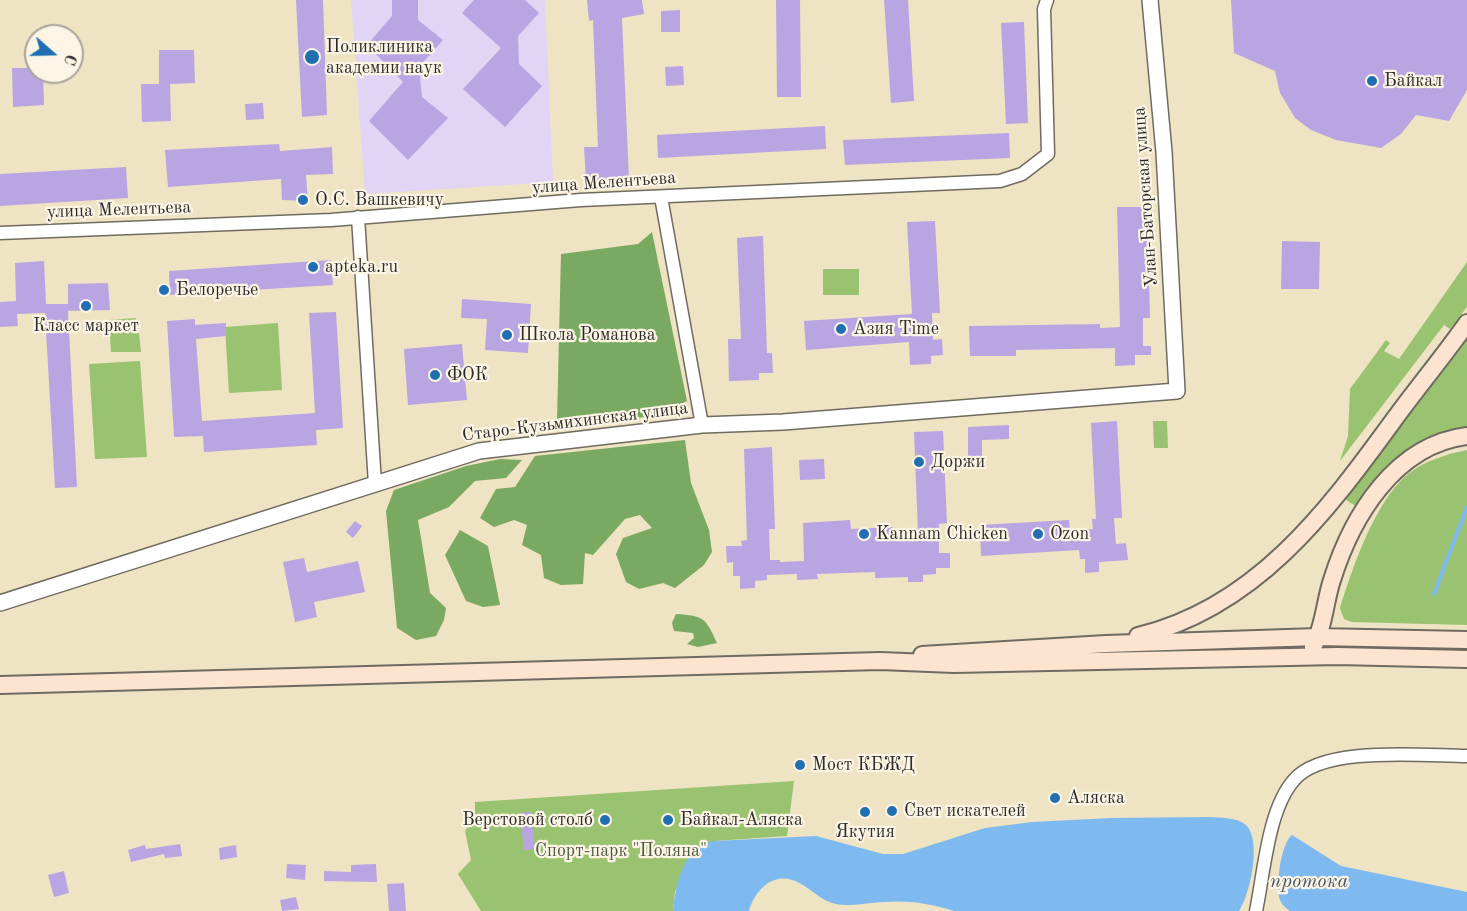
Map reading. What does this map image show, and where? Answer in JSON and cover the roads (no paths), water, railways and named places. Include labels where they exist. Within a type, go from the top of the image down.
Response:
[{"type":"main road","points":[[1106,644],[1178,624],[1229,597],[1272,566],[1336,498],[1467,323]]},
{"type":"main road","points":[[1301,657],[1310,651],[1317,637],[1329,592],[1354,529],[1367,506],[1392,474],[1431,446],[1467,436]]},
{"type":"main road","points":[[1329,592],[1326,624],[1332,635],[1338,638]]},
{"type":"main road","points":[[880,661],[953,651],[1106,644],[1317,637],[1467,640]]},
{"type":"main road","points":[[0,685],[880,661],[954,664],[1301,657],[1467,659]]},
{"type":"street","name":"улица Мелентьева","points":[[0,233],[358,218],[581,200],[1000,181],[1022,174],[1048,154],[1044,64],[1044,9],[1047,0]]},
{"type":"street","name":"Улан-Баторская улица","points":[[1150,0],[1164,152],[1177,391]]},
{"type":"street","points":[[661,197],[702,425]]},
{"type":"street","points":[[358,218],[361,234],[375,484]]},
{"type":"street","name":"Старо-Кузьмихинская улица","points":[[0,603],[479,451],[702,425],[783,422],[1177,391]]},
{"type":"street","points":[[1256,911],[1274,821],[1294,778],[1314,766],[1335,759],[1467,756]]},
{"type":"water","points":[[1228,818],[1242,822],[1251,832],[1253,868],[1247,893],[1239,911],[954,911],[927,904],[891,901],[841,905],[828,902],[794,881],[778,879],[763,887],[749,911],[673,911],[679,878],[688,858],[703,845],[714,841],[816,836],[883,854],[903,854],[985,828],[1032,822]]},
{"type":"water","name":"протока","points":[[1292,835],[1341,866],[1467,892],[1467,911],[1290,911],[1280,900],[1278,885],[1282,856]]},
{"type":"waterway","points":[[1434,594],[1467,507]]},
{"type":"place","name":"Поликлиника академии наук","points":[[312,57]]},
{"type":"place","name":"Байкал","points":[[1372,81]]},
{"type":"place","name":"О.С. Вашкевичу","points":[[303,200]]},
{"type":"place","name":"apteka.ru","points":[[313,267]]},
{"type":"place","name":"Белоречье","points":[[164,290]]},
{"type":"place","name":"Класс маркет","points":[[86,306]]},
{"type":"place","name":"Азия Time","points":[[841,329]]},
{"type":"place","name":"Школа Романова","points":[[507,335]]},
{"type":"place","name":"ФОК","points":[[435,375]]},
{"type":"place","name":"Доржи","points":[[919,462]]},
{"type":"place","name":"Kannam Chicken","points":[[864,534]]},
{"type":"place","name":"Ozon","points":[[1038,534]]},
{"type":"place","name":"Мост КБЖД","points":[[800,765]]},
{"type":"place","name":"Аляска","points":[[1055,798]]},
{"type":"place","name":"Свет искателей","points":[[892,811]]},
{"type":"place","name":"Якутия","points":[[865,812]]},
{"type":"place","name":"Верстовой столб","points":[[605,820]]},
{"type":"place","name":"Байкал-Аляска","points":[[668,820]]},
{"type":"park label","name":"Спорт-парк \"Поляна\"","points":[[621,851]]}]
